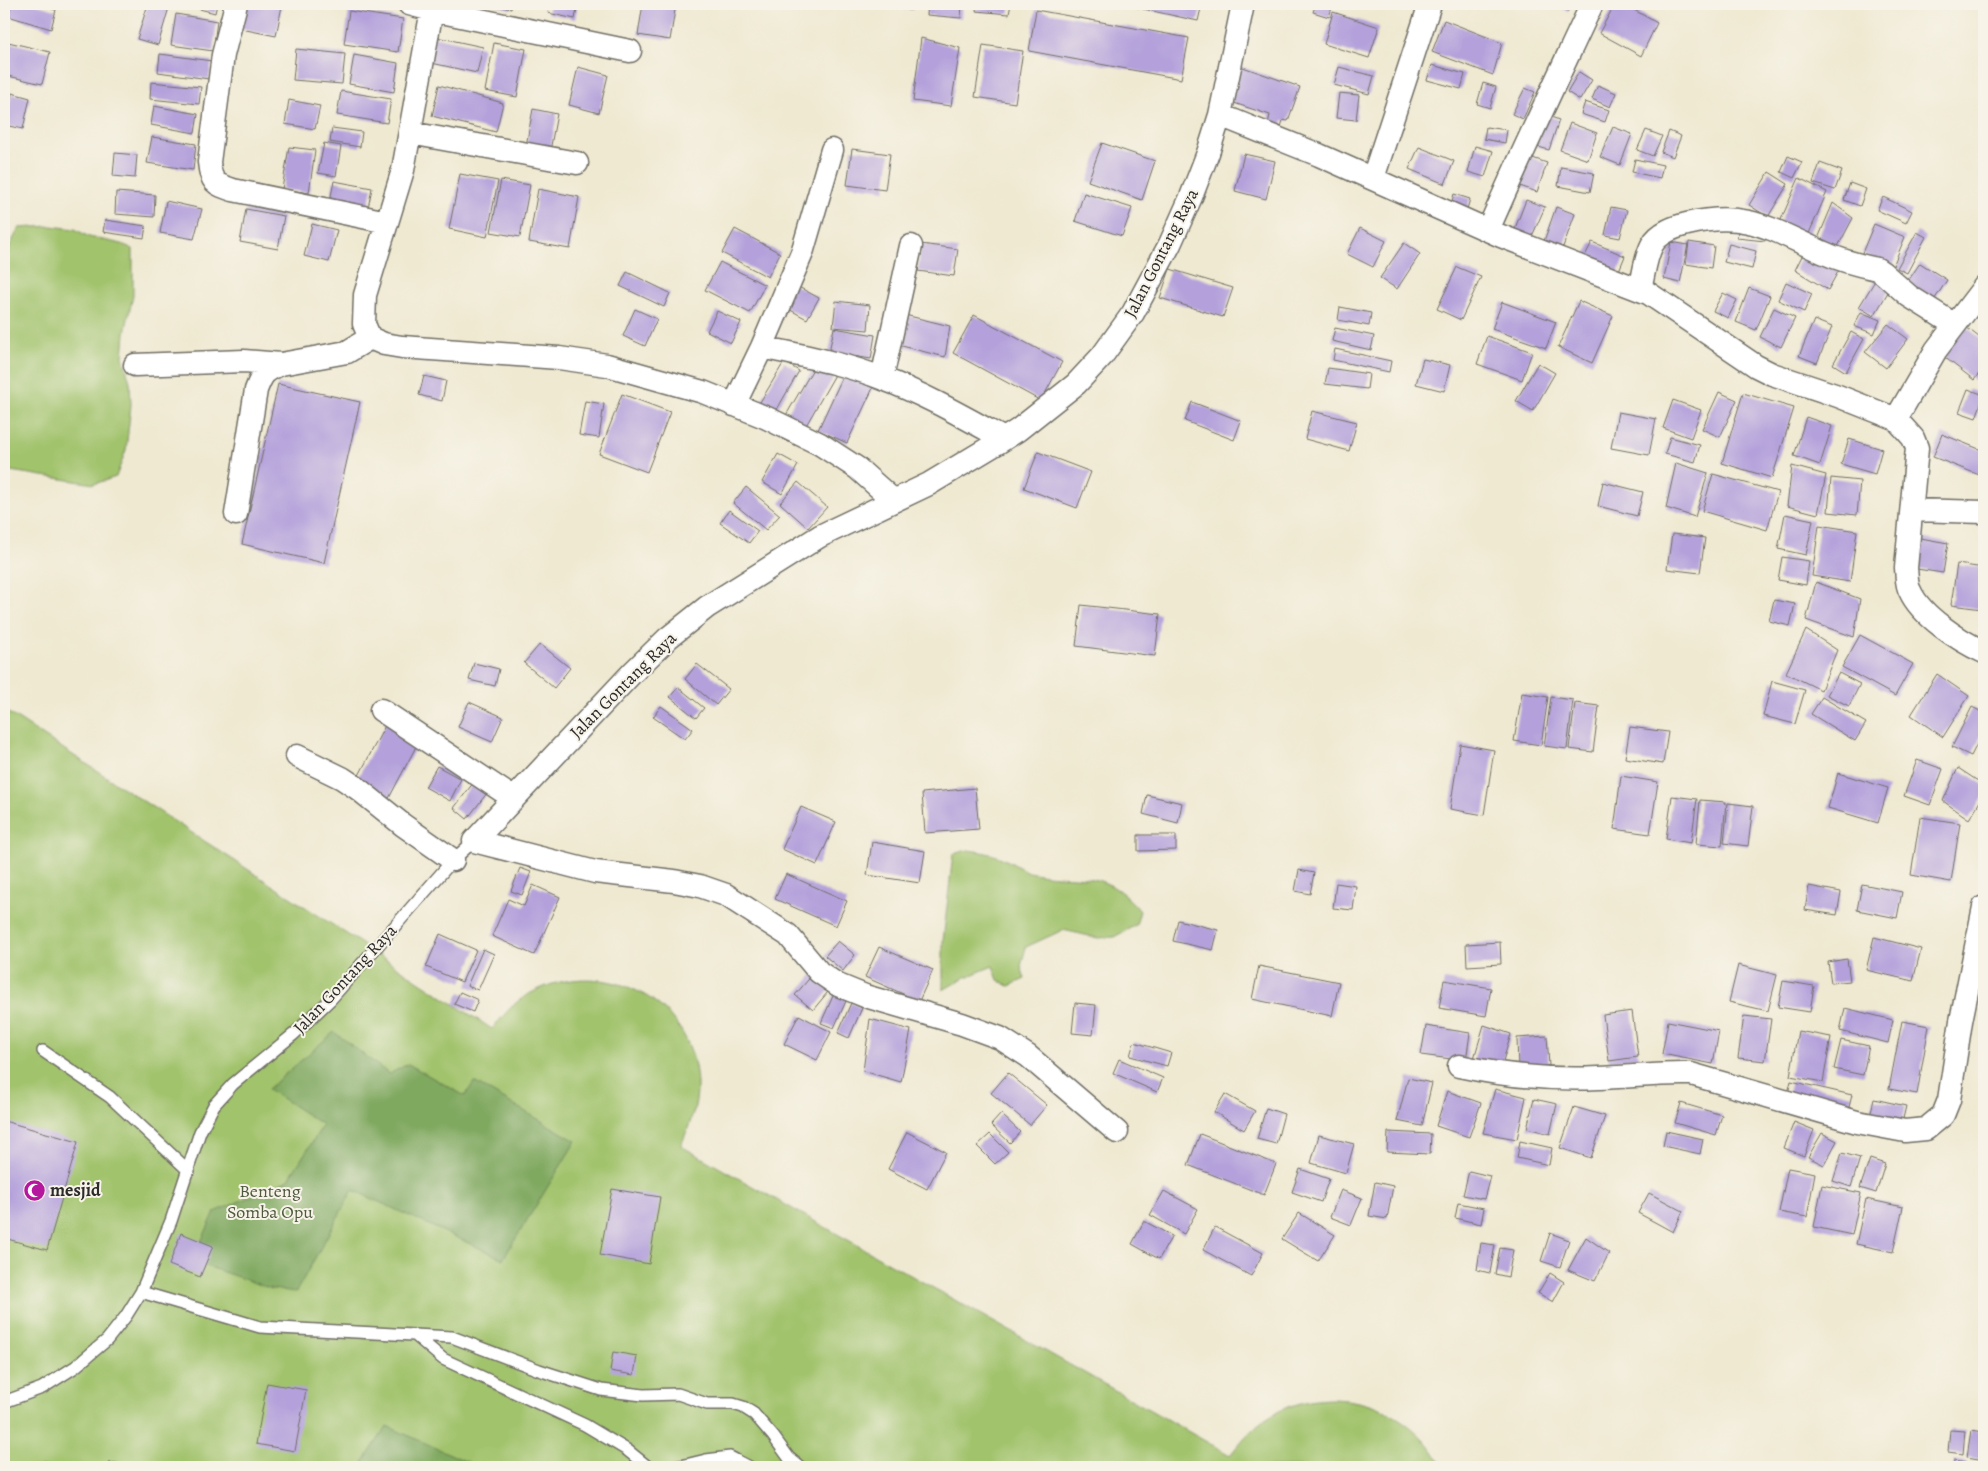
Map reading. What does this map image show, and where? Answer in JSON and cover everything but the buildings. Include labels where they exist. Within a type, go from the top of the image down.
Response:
[{"type":"street","points":[[236,4],[222,55],[210,153],[210,175],[214,182],[233,190],[387,222]]},
{"type":"street","points":[[409,4],[432,7],[630,51]]},
{"type":"street","name":"Jalan Gontang Raya","points":[[474,841],[632,673],[668,638],[707,607],[820,536],[929,484],[1004,439],[1076,384],[1102,356],[1133,313],[1170,244],[1192,197],[1220,115],[1243,4]]},
{"type":"street","points":[[1372,178],[1430,4]]},
{"type":"street","points":[[1488,230],[1518,160],[1592,4]]},
{"type":"street","points":[[432,7],[402,170],[365,295],[364,324],[370,338],[384,344],[402,347],[559,358],[607,365],[704,392],[767,418],[820,444],[856,468],[893,500]]},
{"type":"street","points":[[1220,115],[1372,178],[1488,230],[1640,289],[1683,315],[1756,366],[1772,374],[1838,396],[1896,419],[1913,438],[1917,448],[1906,568],[1910,593],[1925,612],[1945,628],[1984,652]]},
{"type":"street","points":[[410,133],[577,164]]},
{"type":"street","points":[[734,405],[802,253],[832,150]]},
{"type":"street","points":[[1640,289],[1652,244],[1664,233],[1671,229],[1705,220],[1726,218],[1768,226],[1833,257],[1883,273],[1909,296],[1955,325]]},
{"type":"street","points":[[882,378],[911,246]]},
{"type":"street","points":[[1896,419],[1936,350],[1984,287]]},
{"type":"street","points":[[236,514],[256,390],[262,375],[270,368],[281,364],[347,352],[370,338]]},
{"type":"street","points":[[762,346],[858,370],[882,378],[949,409],[1004,439]]},
{"type":"street","points":[[135,365],[244,361],[281,364]]},
{"type":"street","points":[[1912,510],[1984,512]]},
{"type":"street","points":[[381,710],[513,798]]},
{"type":"street","points":[[297,756],[350,783],[403,825],[453,860]]},
{"type":"street","points":[[474,841],[595,872],[674,881],[700,886],[726,895],[788,935],[819,972],[838,984],[865,996],[962,1024],[1000,1038],[1028,1056],[1117,1132]]},
{"type":"street","points":[[1459,1066],[1504,1074],[1545,1077],[1599,1078],[1664,1073],[1691,1074],[1857,1122],[1905,1131],[1926,1129],[1943,1115],[1949,1100],[1961,1020],[1984,907]]},
{"type":"lane","name":"Jalan Gontang Raya","points":[[4,1402],[42,1388],[75,1367],[107,1340],[126,1316],[141,1292],[171,1221],[189,1171],[200,1132],[214,1105],[233,1084],[294,1034],[330,1000],[453,860],[474,841]]},
{"type":"lane","points":[[43,1051],[110,1097],[189,1171]]},
{"type":"lane","points":[[141,1292],[260,1328],[452,1337],[539,1370],[601,1390],[643,1395],[678,1394],[707,1404],[723,1403],[743,1407],[754,1414],[789,1458],[800,1467]]},
{"type":"lane","points":[[416,1336],[443,1359],[585,1425],[627,1450],[648,1467]]},
{"type":"lane","points":[[677,1467],[706,1460],[730,1457],[749,1467]]},
{"type":"green space","points":[[51,226],[75,229],[89,237],[122,244],[133,249],[133,295],[125,333],[123,357],[130,382],[131,405],[126,450],[116,477],[94,484],[4,470],[4,257],[19,228]]},
{"type":"green space","name":"Benteng Somba Opu","points":[[4,710],[492,1029],[519,1000],[552,984],[581,979],[610,982],[636,991],[660,1006],[679,1027],[692,1053],[697,1092],[692,1116],[681,1146],[1230,1455],[1256,1426],[1290,1406],[1315,1400],[1340,1399],[1365,1404],[1389,1413],[1410,1427],[1428,1445],[1442,1467],[4,1467]]},
{"type":"green space","points":[[968,850],[998,857],[1029,872],[1101,881],[1114,887],[1140,911],[1136,925],[1114,937],[1098,938],[1063,930],[1026,947],[1021,966],[1025,979],[1009,986],[998,980],[993,966],[964,978],[943,990],[943,941],[953,854]]},
{"type":"green space","points":[[334,1032],[389,1074],[408,1064],[465,1096],[474,1082],[576,1141],[503,1259],[353,1190],[296,1292],[272,1289],[192,1261],[215,1212],[288,1180],[323,1125],[268,1089]]},
{"type":"green space","points":[[387,1426],[479,1467],[360,1467]]},
{"type":"place","name":"mesjid","points":[[34,1190]]}]
